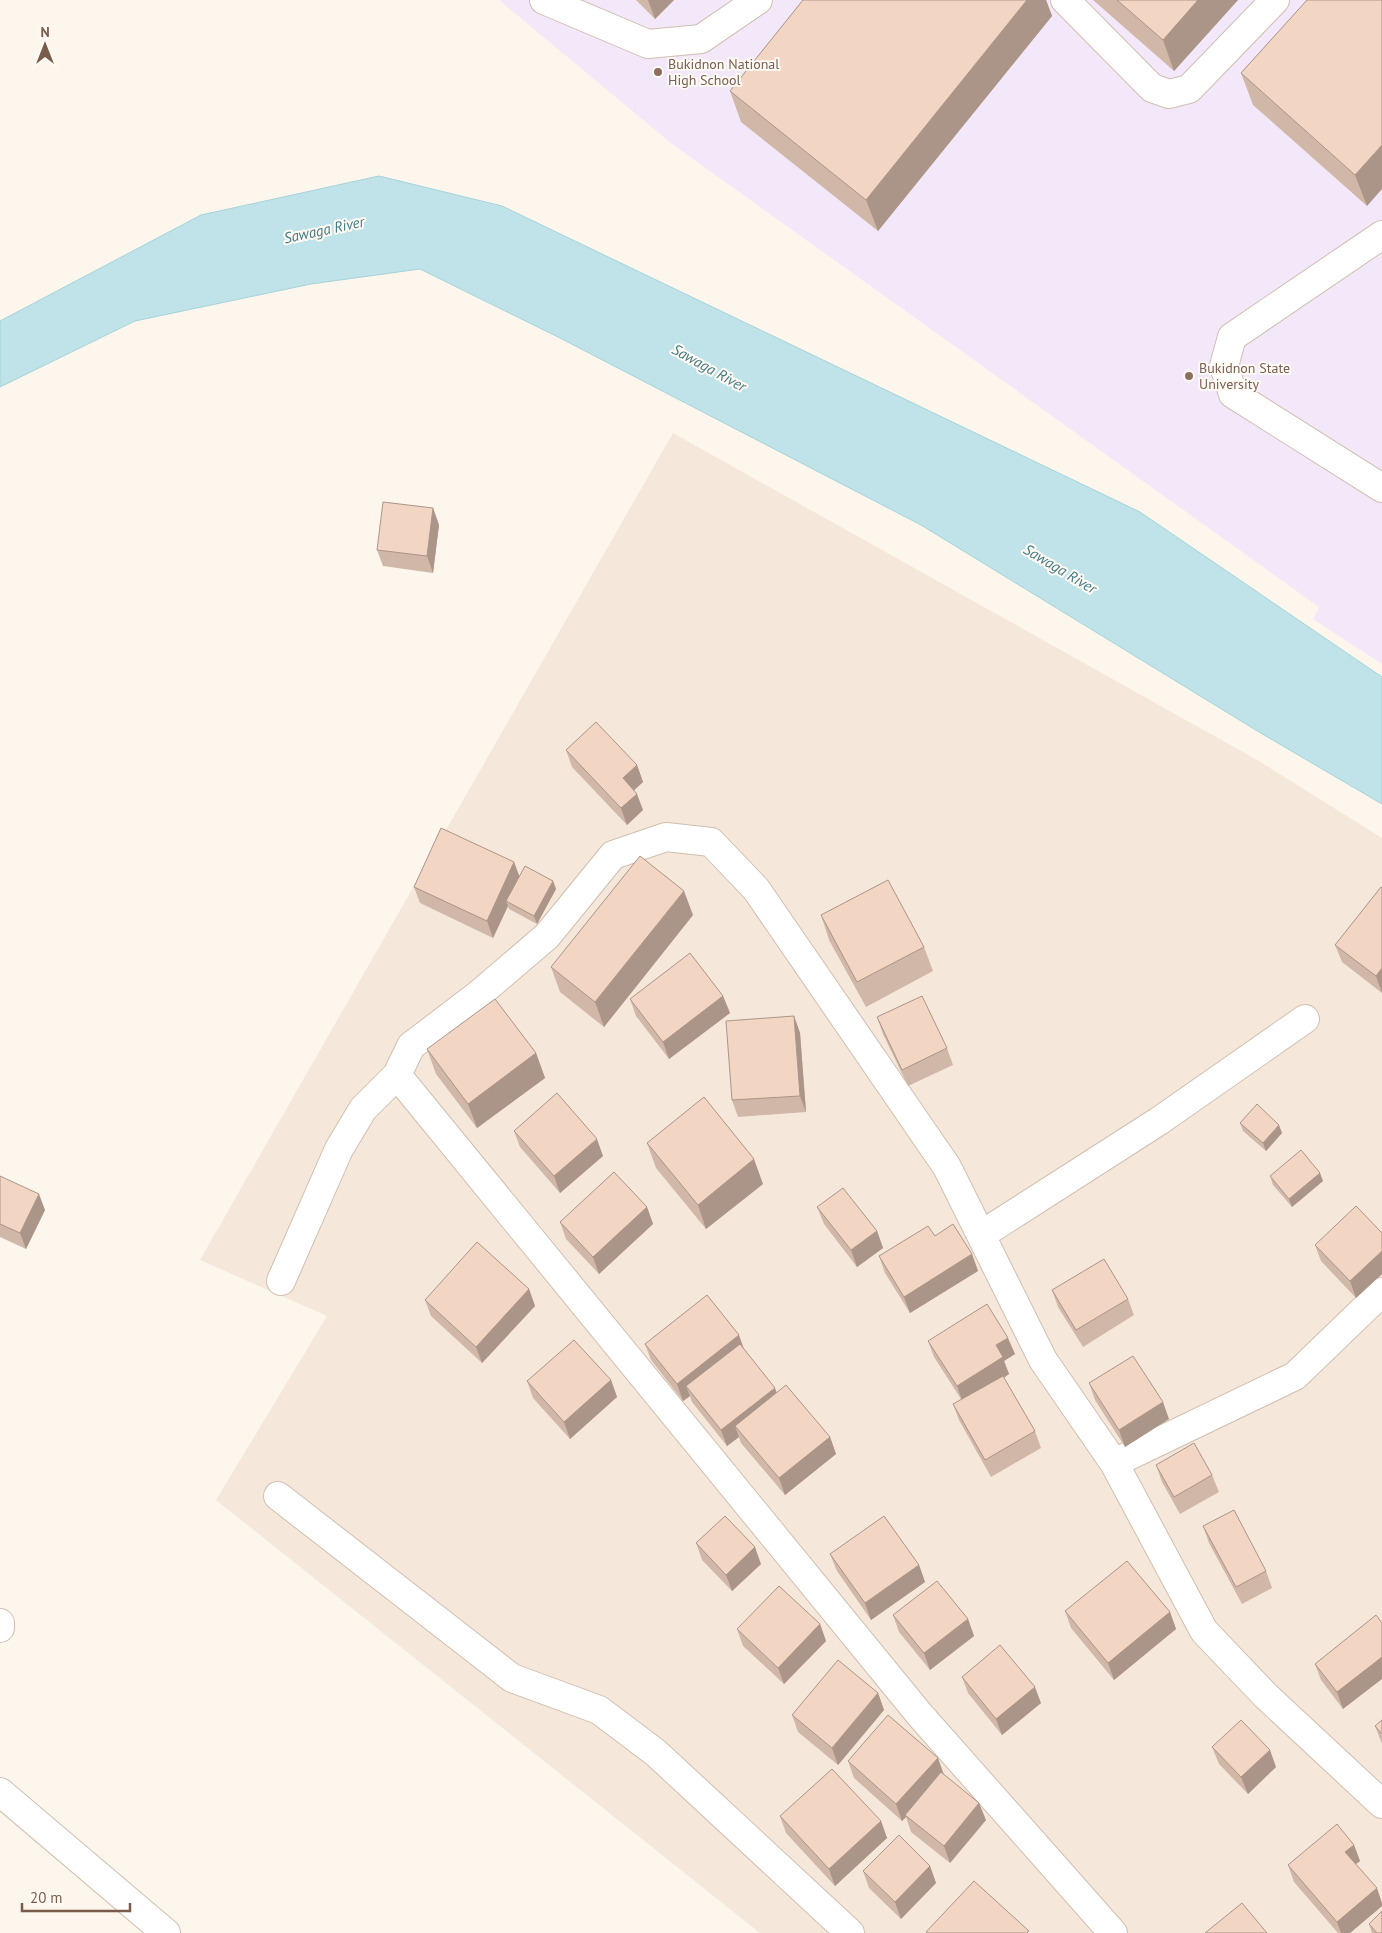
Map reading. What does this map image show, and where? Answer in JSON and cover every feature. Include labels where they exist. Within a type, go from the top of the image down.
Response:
[{"type":"street","points":[[544,0],[648,44],[701,39],[758,0]]},
{"type":"street","points":[[1065,0],[1152,88],[1169,94],[1189,89],[1275,0]]},
{"type":"street","points":[[1382,235],[1232,337],[1224,366],[1233,394],[1382,488]]},
{"type":"street","points":[[281,1281],[339,1148],[364,1109],[397,1075],[411,1046],[478,995],[547,936],[613,855],[666,837],[711,842],[756,889],[947,1167],[1043,1360],[1114,1463],[1204,1631],[1266,1696],[1382,1804]]},
{"type":"street","points":[[981,1234],[1159,1121],[1306,1019]]},
{"type":"street","points":[[397,1075],[920,1715],[1113,1933]]},
{"type":"street","points":[[1114,1463],[1295,1376],[1360,1316],[1382,1292]]},
{"type":"street","points":[[278,1496],[512,1678],[599,1710],[649,1748],[850,1933]]},
{"type":"street","points":[[0,1623],[0,1628]]},
{"type":"street","points":[[0,1792],[166,1933]]},
{"type":"shaded area","name":"Bukidnon State University","points":[[499,0],[1382,0],[1382,664],[1313,619],[1319,607],[672,144]]},
{"type":"shaded area","points":[[673,433],[1259,761],[1382,838],[1382,1933],[760,1933],[216,1500],[327,1316],[200,1260]]},
{"type":"water","name":"Sawaga River","points":[[379,176],[502,206],[1140,512],[1382,677],[1382,804],[1259,732],[921,525],[560,338],[420,269],[311,284],[135,321],[0,387],[0,321],[201,215]]},
{"type":"building","points":[[803,0],[1027,0],[866,200],[730,91]]},
{"type":"building","points":[[1117,0],[1198,0],[1163,40]]},
{"type":"building","points":[[1307,0],[1382,0],[1382,145],[1355,175],[1241,73]]},
{"type":"building","points":[[383,502],[433,508],[427,556],[377,550]]},
{"type":"building","points":[[596,722],[637,765],[623,778],[637,794],[621,808],[566,750]]},
{"type":"building","points":[[441,828],[514,862],[487,921],[414,887]]},
{"type":"building","points":[[640,856],[684,891],[595,1002],[551,967]]},
{"type":"building","points":[[525,866],[553,881],[534,916],[506,901]]},
{"type":"building","points":[[888,880],[924,947],[857,982],[821,915]]},
{"type":"building","points":[[1381,887],[1382,968],[1376,976],[1335,945]]},
{"type":"building","points":[[690,953],[723,996],[663,1042],[630,999]]},
{"type":"building","points":[[922,996],[947,1048],[902,1070],[877,1017]]},
{"type":"building","points":[[495,999],[536,1053],[468,1104],[427,1049]]},
{"type":"building","points":[[794,1016],[800,1096],[732,1100],[726,1021]]},
{"type":"building","points":[[557,1093],[597,1139],[554,1176],[514,1131]]},
{"type":"building","points":[[704,1097],[754,1159],[698,1205],[647,1143]]},
{"type":"building","points":[[1257,1104],[1279,1125],[1263,1143],[1240,1123]]},
{"type":"building","points":[[1301,1150],[1320,1173],[1289,1199],[1270,1176]]},
{"type":"building","points":[[614,1172],[647,1207],[593,1257],[560,1222]]},
{"type":"building","points":[[0,1176],[39,1194],[20,1233],[0,1224]]},
{"type":"building","points":[[843,1188],[877,1231],[851,1250],[817,1207]]},
{"type":"building","points":[[1356,1206],[1382,1233],[1382,1251],[1350,1281],[1315,1245]]},
{"type":"building","points":[[953,1224],[972,1254],[904,1297],[879,1256],[928,1226],[935,1236]]},
{"type":"building","points":[[477,1242],[529,1289],[476,1347],[425,1300]]},
{"type":"building","points":[[1104,1259],[1128,1299],[1076,1330],[1052,1290]]},
{"type":"building","points":[[707,1295],[739,1335],[677,1384],[645,1344]]},
{"type":"building","points":[[987,1304],[1008,1338],[996,1345],[1003,1357],[957,1386],[928,1341]]},
{"type":"building","points":[[574,1340],[611,1380],[564,1422],[527,1381]]},
{"type":"building","points":[[740,1344],[775,1388],[721,1430],[686,1386]]},
{"type":"building","points":[[1133,1356],[1163,1402],[1119,1430],[1089,1383]]},
{"type":"building","points":[[1003,1376],[1035,1431],[985,1460],[953,1404]]},
{"type":"building","points":[[786,1385],[830,1437],[779,1478],[735,1426]]},
{"type":"building","points":[[1194,1443],[1212,1475],[1174,1497],[1156,1465]]},
{"type":"building","points":[[1234,1510],[1266,1571],[1236,1587],[1203,1526]]},
{"type":"building","points":[[725,1516],[755,1547],[726,1575],[696,1543]]},
{"type":"building","points":[[884,1516],[919,1565],[865,1603],[830,1554]]},
{"type":"building","points":[[1127,1561],[1170,1612],[1108,1663],[1065,1611]]},
{"type":"building","points":[[937,1581],[968,1619],[924,1653],[893,1615]]},
{"type":"building","points":[[779,1586],[820,1624],[778,1668],[737,1629]]},
{"type":"building","points":[[1376,1615],[1382,1623],[1382,1657],[1337,1692],[1315,1664]]},
{"type":"building","points":[[1000,1645],[1035,1687],[996,1719],[962,1677]]},
{"type":"building","points":[[838,1660],[878,1693],[832,1748],[792,1715]]},
{"type":"building","points":[[888,1715],[938,1758],[896,1804],[848,1761]]},
{"type":"building","points":[[1241,1720],[1270,1750],[1241,1777],[1212,1747]]},
{"type":"building","points":[[1382,1720],[1382,1734],[1375,1726]]},
{"type":"building","points":[[832,1769],[881,1821],[829,1869],[780,1816]]},
{"type":"building","points":[[941,1772],[979,1803],[944,1846],[905,1815]]},
{"type":"building","points":[[1337,1824],[1354,1845],[1345,1852],[1377,1888],[1337,1922],[1288,1865]]},
{"type":"building","points":[[899,1835],[930,1866],[895,1902],[863,1871]]},
{"type":"building","points":[[974,1881],[1029,1931],[1026,1933],[926,1932]]},
{"type":"building","points":[[1242,1903],[1267,1933],[1205,1933]]},
{"type":"building","points":[[1382,1911],[1382,1933],[1377,1933],[1369,1924]]},
{"type":"place","name":"Bukidnon National High School","points":[[658,72]]},
{"type":"place","name":"Bukidnon State University","points":[[1189,376]]}]
